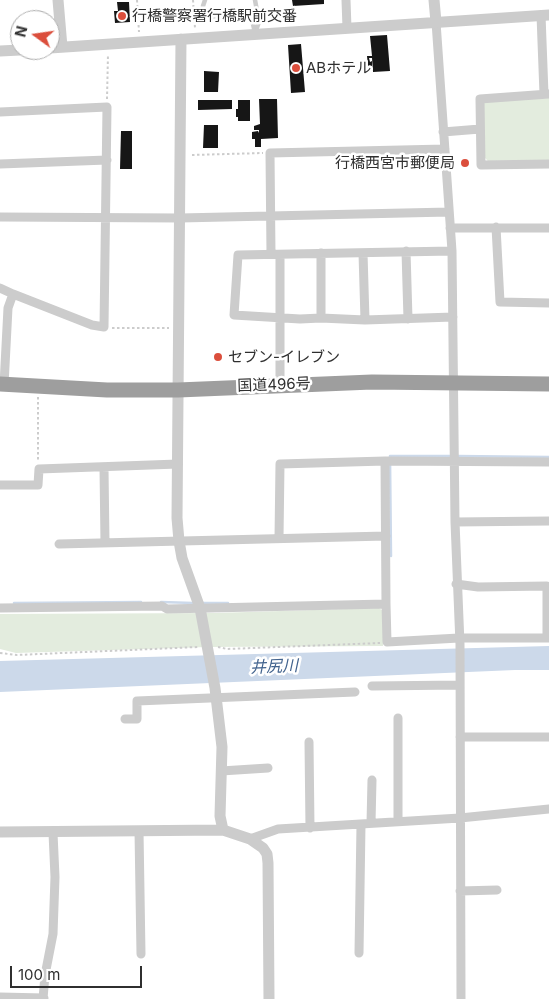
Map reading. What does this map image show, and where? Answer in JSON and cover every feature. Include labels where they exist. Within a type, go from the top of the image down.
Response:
[{"type":"highway","name":"国道496号","points":[[2,385],[108,390],[178,390],[280,384],[372,382],[549,384]]},
{"type":"street","points":[[346,0],[347,28]]},
{"type":"street","points":[[434,0],[452,251],[456,584],[460,683],[461,999]]},
{"type":"street","points":[[60,48],[545,15],[547,94],[480,99],[480,129],[481,165],[549,164]]},
{"type":"street","points":[[181,39],[178,328],[179,540],[187,576],[200,608],[216,694],[222,747],[220,816],[223,830]]},
{"type":"street","points":[[0,112],[107,107],[104,327],[92,325],[0,288]]},
{"type":"street","points":[[443,132],[480,129]]},
{"type":"street","points":[[271,254],[270,153],[445,149]]},
{"type":"street","points":[[0,164],[107,160]]},
{"type":"street","points":[[0,217],[180,218],[448,212]]},
{"type":"street","points":[[496,227],[500,302],[549,304]]},
{"type":"street","points":[[450,228],[549,228]]},
{"type":"street","points":[[406,251],[408,319]]},
{"type":"street","points":[[452,251],[238,255],[234,315],[364,320],[453,317]]},
{"type":"street","points":[[363,252],[364,320]]},
{"type":"street","points":[[321,254],[321,318]]},
{"type":"street","points":[[280,255],[280,384]]},
{"type":"street","points":[[2,385],[4,308],[13,294]]},
{"type":"street","points":[[385,461],[387,642],[548,638],[546,586],[478,587],[456,584]]},
{"type":"street","points":[[279,538],[280,464],[385,461],[549,462]]},
{"type":"street","points":[[0,485],[38,485],[39,470],[178,464]]},
{"type":"street","points":[[104,468],[105,543]]},
{"type":"street","points":[[455,522],[549,521]]},
{"type":"street","points":[[58,544],[386,536]]},
{"type":"street","points":[[0,608],[162,606],[167,609],[386,604]]},
{"type":"street","points":[[372,686],[460,683]]},
{"type":"street","points":[[125,719],[137,719],[137,701],[216,694],[355,692]]},
{"type":"street","points":[[398,718],[398,821]]},
{"type":"street","points":[[460,737],[549,737]]},
{"type":"street","points":[[309,742],[310,828]]},
{"type":"street","points":[[221,771],[268,768]]},
{"type":"street","points":[[371,823],[372,780]]},
{"type":"street","points":[[250,839],[278,829],[460,818],[549,809]]},
{"type":"street","points":[[359,953],[361,825]]},
{"type":"street","points":[[0,832],[223,830],[250,839],[263,848],[267,854],[269,999]]},
{"type":"street","points":[[139,831],[141,954]]},
{"type":"street","points":[[0,997],[44,998],[45,975],[53,934],[55,877],[53,833]]},
{"type":"street","points":[[460,892],[496,890]]},
{"type":"lane","points":[[204,0],[203,6],[206,16],[214,19],[243,12],[251,15],[255,35]]},
{"type":"lane","points":[[255,0],[259,22],[255,35]]},
{"type":"path","points":[[137,0],[139,32]]},
{"type":"path","points":[[194,0],[195,28]]},
{"type":"path","points":[[107,107],[108,54]]},
{"type":"path","points":[[192,155],[270,153]]},
{"type":"path","points":[[104,327],[178,328]]},
{"type":"path","points":[[38,386],[36,447],[39,470]]},
{"type":"path","points":[[0,653],[17,655],[387,642]]},
{"type":"shaded area","points":[[549,98],[549,160],[488,161],[485,158],[483,102]]},
{"type":"shaded area","points":[[379,608],[383,611],[383,646],[208,647],[16,653],[0,649],[0,614],[215,613]]},
{"type":"water","name":"井尻川","points":[[549,646],[549,670],[0,692],[0,661]]},
{"type":"building","points":[[292,0],[324,0],[324,4],[293,6]]},
{"type":"building","name":"行橋警察署行橋駅前交番","points":[[117,2],[129,2],[130,22],[115,23],[114,11],[118,11]]},
{"type":"building","points":[[387,35],[390,71],[373,72],[372,58],[369,58],[370,62],[372,61],[372,66],[368,67],[367,56],[372,56],[370,36]]},
{"type":"building","name":"ABホテル","points":[[301,44],[305,92],[291,93],[288,45]]},
{"type":"building","points":[[204,71],[219,72],[218,92],[204,92]]},
{"type":"building","points":[[259,99],[277,99],[278,138],[261,139],[261,147],[255,147],[255,139],[252,139],[252,132],[258,131],[259,133],[259,130],[254,130],[254,126],[260,124]]},
{"type":"building","points":[[198,100],[232,100],[232,109],[198,110]]},
{"type":"building","points":[[238,100],[250,100],[250,121],[238,121],[236,109],[238,109]]},
{"type":"building","points":[[204,125],[218,125],[218,148],[203,148]]},
{"type":"building","points":[[121,131],[132,131],[132,169],[120,169]]},
{"type":"waterway","points":[[391,556],[390,456],[451,456]]},
{"type":"waterway","points":[[457,456],[549,457]]},
{"type":"waterway","points":[[14,603],[141,602]]},
{"type":"waterway","points":[[161,602],[193,603]]},
{"type":"waterway","points":[[201,603],[228,603]]},
{"type":"place","name":"行橋警察署行橋駅前交番","points":[[122,16]]},
{"type":"place","name":"ABホテル","points":[[296,68]]},
{"type":"place","name":"行橋西宮市郵便局","points":[[465,163]]},
{"type":"place","name":"セブン-イレブン","points":[[218,357]]}]
